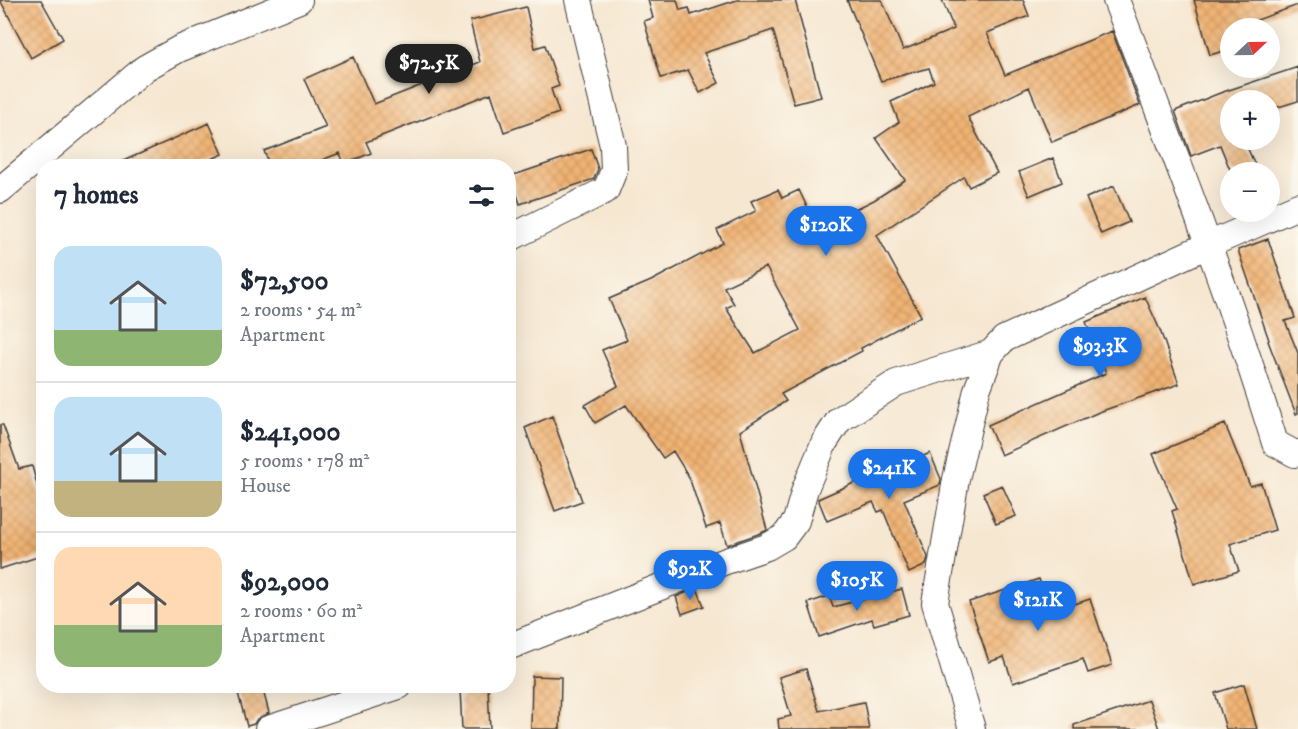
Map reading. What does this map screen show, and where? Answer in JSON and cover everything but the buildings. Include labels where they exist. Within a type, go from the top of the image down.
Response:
[{"type":"street","points":[[37,159],[145,68],[179,49],[299,0]]},
{"type":"street","points":[[516,235],[606,190],[614,170],[613,146],[578,0]]},
{"type":"street","points":[[1116,0],[1208,245],[1275,443],[1295,454],[1298,453]]},
{"type":"street","points":[[0,190],[36,160]]},
{"type":"street","points":[[972,729],[935,603],[956,478],[977,390],[991,353],[1004,339],[1298,206]]},
{"type":"street","points":[[516,644],[767,547],[784,537],[796,521],[805,489],[824,443],[838,420],[896,383],[991,353]]},
{"type":"street","points":[[268,729],[378,693]]}]
